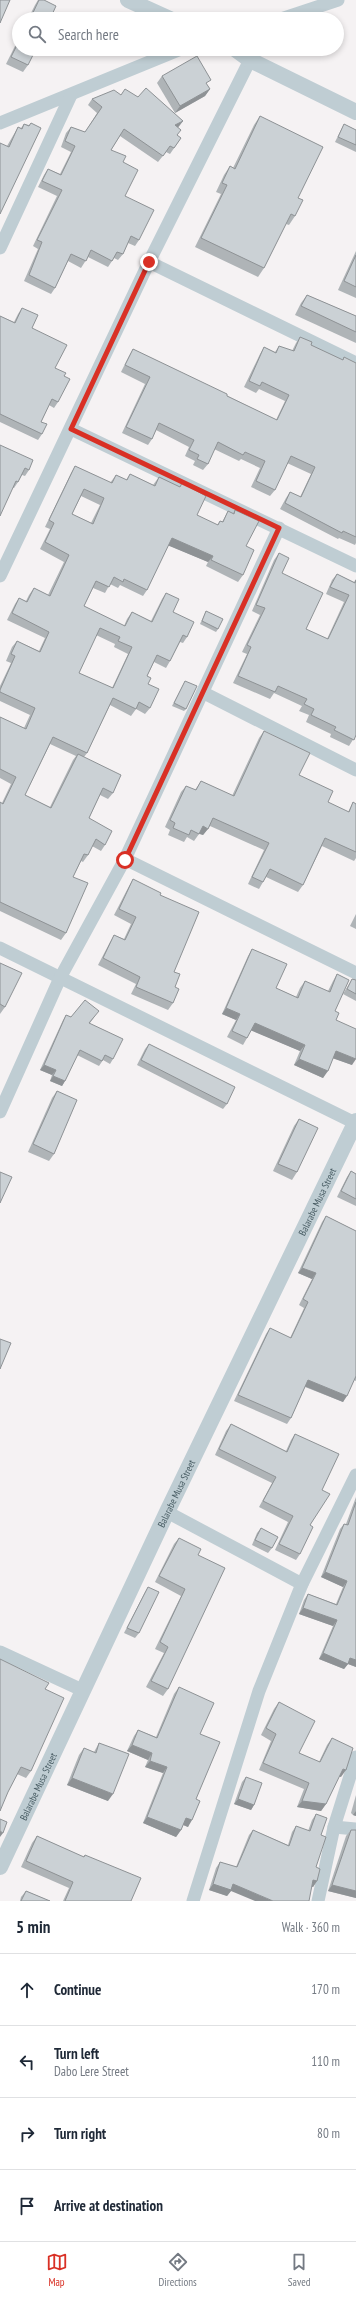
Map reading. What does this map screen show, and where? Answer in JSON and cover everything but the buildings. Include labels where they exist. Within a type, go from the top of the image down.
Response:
[{"type":"street","points":[[128,0],[155,12]]},
{"type":"street","points":[[302,12],[338,0]]},
{"type":"street","points":[[0,122],[71,95],[163,56]]},
{"type":"street","points":[[245,56],[356,112]]},
{"type":"street","points":[[0,576],[149,262],[250,60]]},
{"type":"street","points":[[0,248],[71,95]]},
{"type":"street","points":[[149,262],[356,364]]},
{"type":"street","points":[[71,429],[356,566]]},
{"type":"street","points":[[0,1112],[60,978],[125,860],[204,693],[279,528]]},
{"type":"street","points":[[204,693],[356,770]]},
{"type":"street","points":[[125,860],[356,973]]},
{"type":"street","points":[[0,948],[355,1122]]},
{"type":"street","name":"Balarabe Musa Street","points":[[0,1867],[82,1690],[355,1122]]},
{"type":"street","points":[[193,1901],[259,1691],[302,1584],[356,1475]]},
{"type":"street","points":[[167,1512],[302,1584]]},
{"type":"street","points":[[0,1652],[82,1690]]},
{"type":"street","points":[[318,1901],[334,1827],[356,1757]]},
{"type":"street","points":[[334,1827],[356,1829]]},
{"type":"route","points":[[125,860],[204,693],[279,528],[71,429],[149,262]]}]
